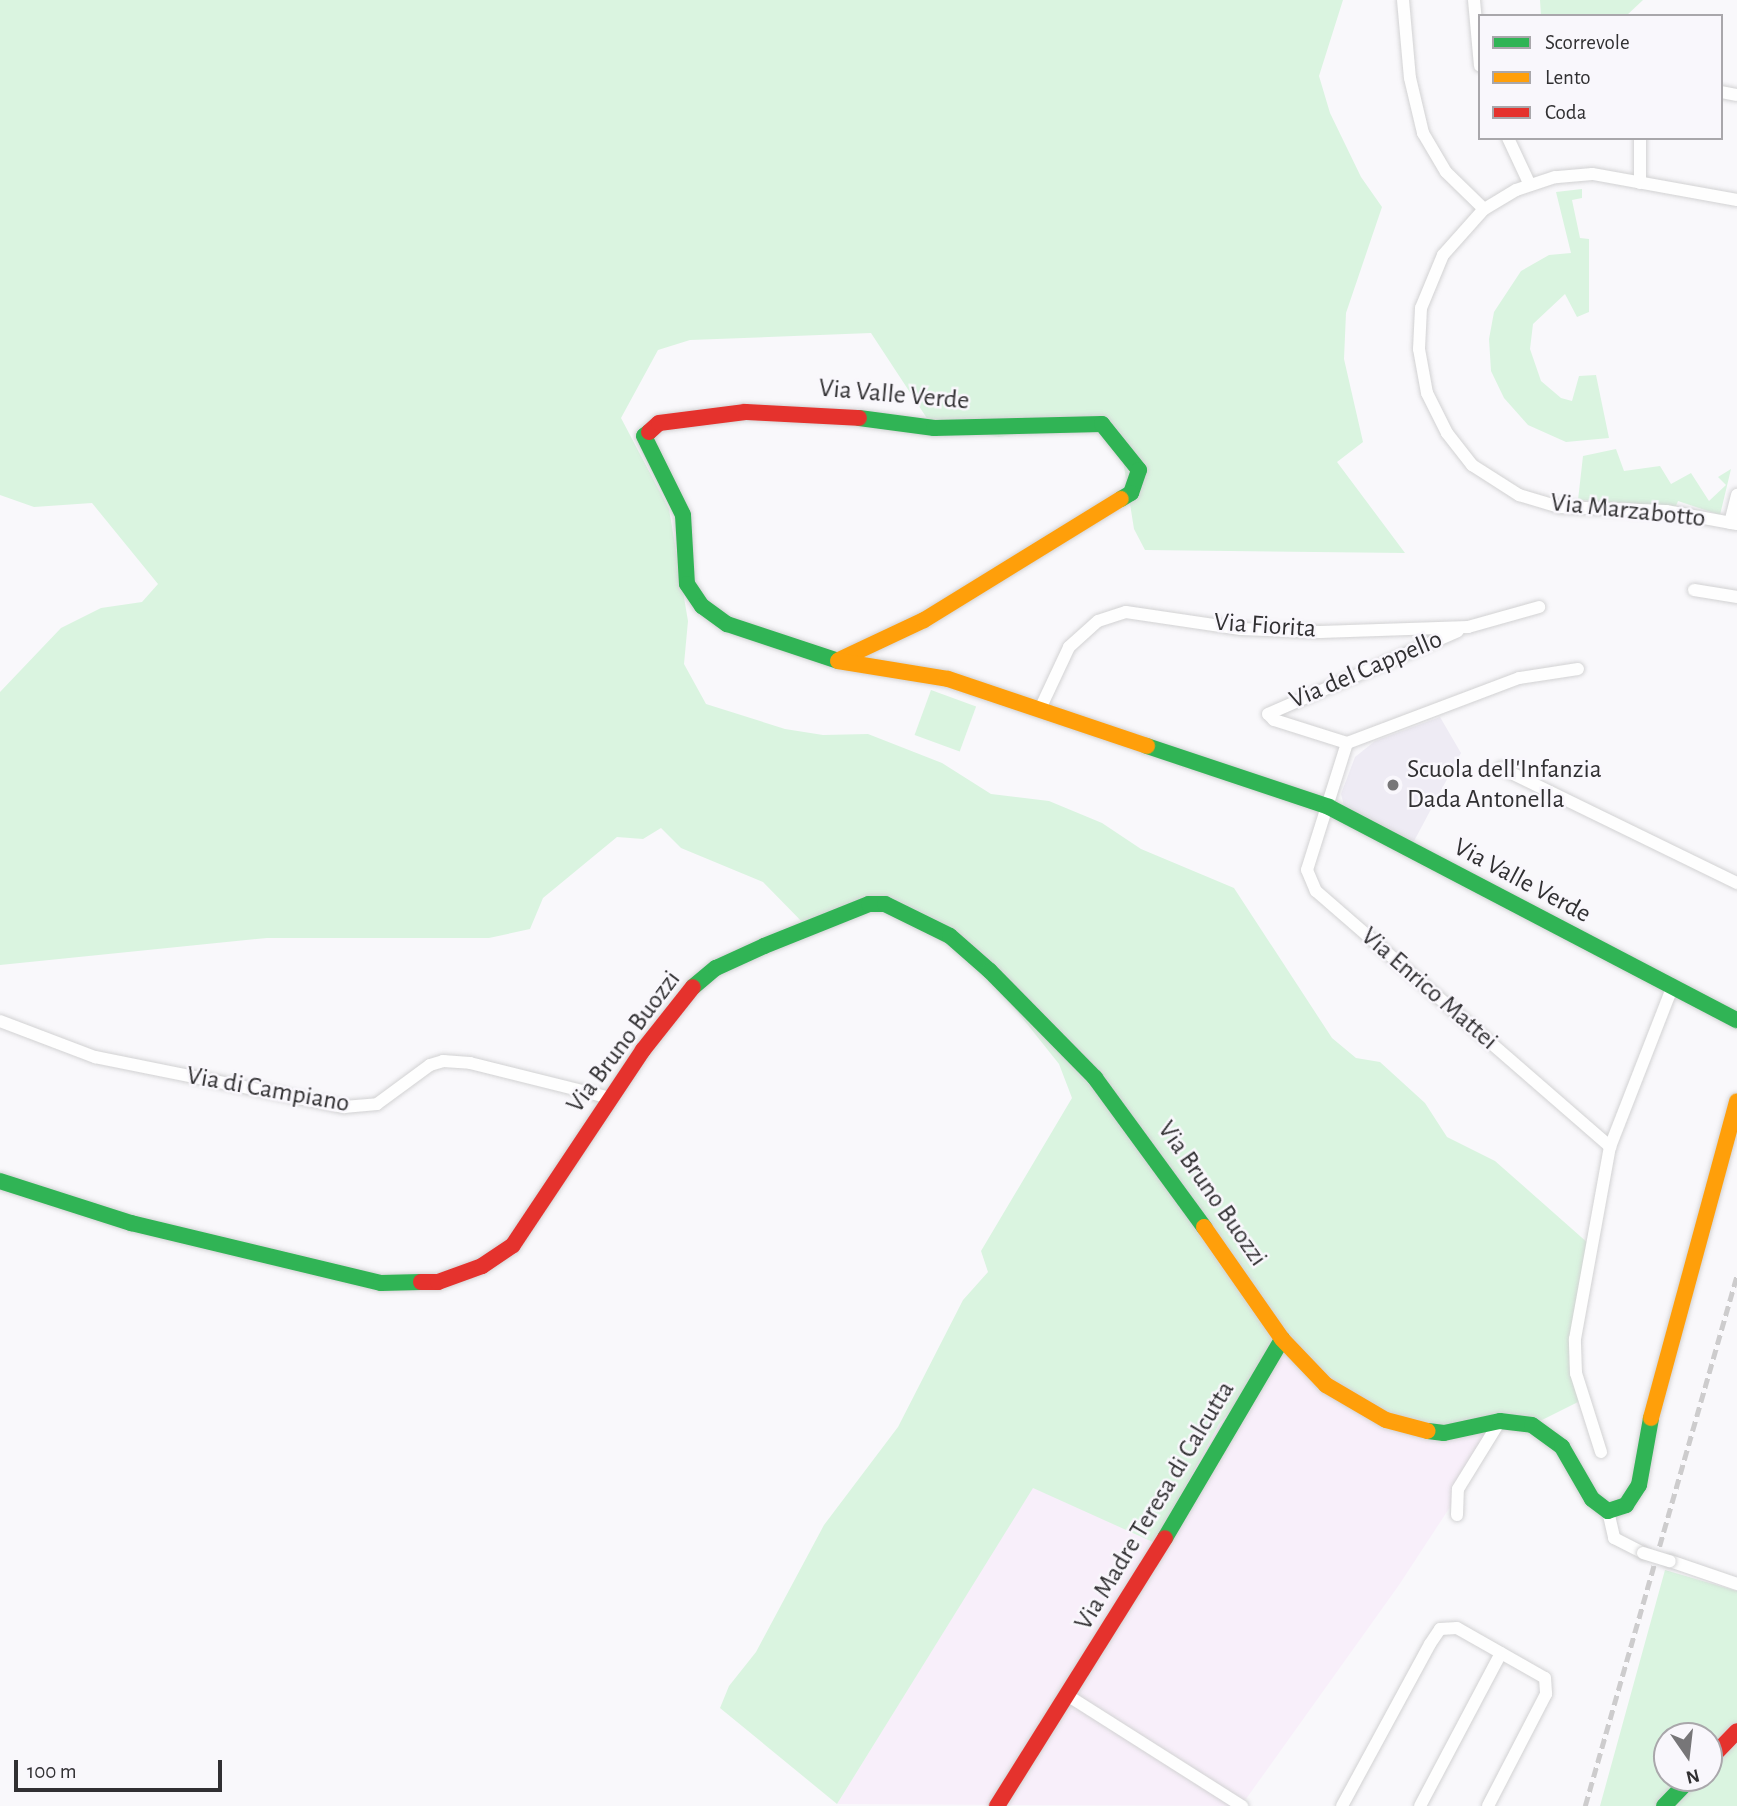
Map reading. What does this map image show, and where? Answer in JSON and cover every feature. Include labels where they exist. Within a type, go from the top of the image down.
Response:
[{"type":"street","points":[[1403,0],[1410,78],[1423,132],[1446,172],[1484,209]]},
{"type":"street","points":[[1474,0],[1478,44]]},
{"type":"street","points":[[1509,140],[1530,185]]},
{"type":"street","points":[[1640,140],[1640,183]]},
{"type":"street","name":"Via Marzabotto","points":[[1737,200],[1583,174],[1530,185],[1484,209],[1443,256],[1426,292],[1420,323],[1427,393],[1459,450],[1487,477],[1543,504],[1666,511],[1734,524],[1737,495]]},
{"type":"street","name":"Via Valle Verde","points":[[839,660],[954,603],[1131,493],[1139,470],[1125,447],[1102,424],[934,428],[818,413],[757,412],[652,425],[646,430],[645,443],[683,515],[684,570],[693,596],[708,611],[742,631],[787,648],[839,660],[948,679],[1329,807],[1737,1020]]},
{"type":"street","points":[[1694,590],[1737,597]]},
{"type":"street","name":"Via Fiorita","points":[[1040,709],[1069,647],[1098,621],[1126,612],[1241,629],[1468,627],[1538,607]]},
{"type":"street","name":"Via del Cappello","points":[[1348,743],[1274,720],[1268,714],[1468,627]]},
{"type":"street","points":[[1329,807],[1348,743],[1519,678],[1578,669]]},
{"type":"street","points":[[1501,768],[1737,883]]},
{"type":"street","name":"Via Enrico Mattei","points":[[1329,807],[1307,870],[1308,881],[1610,1147]]},
{"type":"street","name":"Via Bruno Buozzi","points":[[0,1181],[131,1223],[382,1283],[416,1286],[482,1266],[513,1245],[610,1098],[676,1006],[716,968],[869,904],[905,911],[950,936],[990,971],[1095,1078],[1139,1133],[1282,1339],[1326,1385],[1385,1420],[1444,1433],[1500,1421],[1522,1421],[1552,1438],[1592,1499],[1608,1511],[1614,1538],[1643,1553],[1737,1584]]},
{"type":"street","points":[[1601,1451],[1574,1354],[1610,1147],[1672,988]]},
{"type":"street","name":"Via di Campiano","points":[[0,1021],[95,1057],[344,1107],[377,1104],[430,1065],[443,1061],[470,1063],[610,1098]]},
{"type":"street","points":[[1608,1511],[1626,1505],[1639,1485],[1656,1393],[1737,1101]]},
{"type":"street","name":"Via Madre Teresa di Calcutta","points":[[997,1806],[1070,1696],[1282,1339]]},
{"type":"street","points":[[1457,1515],[1458,1489],[1500,1421]]},
{"type":"street","points":[[1342,1806],[1440,1629],[1457,1628],[1545,1678],[1546,1694],[1488,1806]]},
{"type":"street","points":[[1420,1806],[1500,1653]]},
{"type":"street","points":[[1070,1696],[1242,1806]]},
{"type":"street","points":[[1723,1746],[1737,1731]]},
{"type":"street","points":[[1664,1806],[1678,1792]]},
{"type":"shaded area","name":"Scuola dell'Infanzia Dada Antonella","points":[[1440,717],[1461,753],[1413,843],[1345,810],[1341,794],[1355,757],[1375,741]]},
{"type":"shaded area","points":[[1287,1347],[1494,1430],[1471,1475],[1399,1585],[1241,1806],[837,1804],[1033,1487],[1155,1542],[1219,1424]]},
{"type":"green space","points":[[0,0],[1343,0],[1319,76],[1330,113],[1361,177],[1382,207],[1346,313],[1344,359],[1363,442],[1337,462],[1405,553],[1145,550],[1134,529],[1122,454],[1101,431],[1068,425],[999,437],[932,426],[871,333],[690,340],[658,350],[621,418],[669,509],[688,621],[684,664],[706,704],[785,729],[823,735],[868,734],[942,763],[991,794],[1049,801],[1102,823],[1141,849],[1234,888],[1332,1038],[1356,1058],[1380,1062],[1425,1103],[1447,1137],[1495,1161],[1589,1244],[1582,1291],[1580,1401],[1538,1422],[1407,1431],[1287,1347],[1219,1424],[1155,1543],[1033,1488],[837,1804],[720,1708],[729,1686],[756,1652],[824,1525],[898,1427],[963,1300],[988,1272],[981,1251],[1072,1098],[1059,1064],[996,985],[955,949],[889,910],[861,910],[810,930],[763,882],[681,848],[661,828],[643,839],[617,837],[543,898],[530,929],[489,938],[267,938],[0,965],[0,692],[61,628],[101,608],[142,602],[158,584],[92,503],[34,507],[0,495]]},
{"type":"green space","points":[[1540,0],[1643,0],[1628,14],[1541,14]]},
{"type":"green space","points":[[1582,189],[1582,198],[1572,200],[1580,238],[1589,239],[1589,312],[1577,317],[1565,294],[1533,324],[1530,349],[1541,381],[1561,398],[1572,401],[1579,376],[1596,375],[1609,438],[1566,442],[1528,425],[1504,398],[1491,371],[1489,339],[1494,312],[1521,271],[1549,255],[1571,253],[1556,192]]},
{"type":"green space","points":[[1616,449],[1624,471],[1660,466],[1671,484],[1691,473],[1709,501],[1726,485],[1718,477],[1731,469],[1720,515],[1678,501],[1676,506],[1578,500],[1583,456]]},
{"type":"green space","points":[[931,690],[976,706],[960,752],[915,735]]},
{"type":"green space","points":[[1665,1570],[1737,1591],[1737,1806],[1600,1806]]},
{"type":"railway","points":[[1585,1806],[1737,1275]]},
{"type":"traffic: fast","points":[[859,418],[934,428],[1102,424],[1139,470],[1131,493],[1121,499]]},
{"type":"traffic: fast","points":[[649,432],[644,436],[683,515],[687,584],[702,606],[727,624],[838,661]]},
{"type":"traffic: fast","points":[[1147,746],[1329,807],[1737,1020]]},
{"type":"traffic: fast","points":[[693,987],[716,968],[764,946],[869,904],[885,904],[950,936],[990,971],[1095,1078],[1204,1227]]},
{"type":"traffic: fast","points":[[0,1181],[131,1223],[381,1283],[421,1282]]},
{"type":"traffic: fast","points":[[1165,1538],[1282,1339]]},
{"type":"traffic: fast","points":[[1428,1431],[1444,1433],[1500,1421],[1532,1425],[1562,1447],[1592,1499],[1608,1511],[1626,1505],[1639,1485],[1651,1418]]},
{"type":"traffic: fast","points":[[1664,1806],[1678,1792]]},
{"type":"traffic: slow","points":[[839,660],[924,620],[1121,499]]},
{"type":"traffic: slow","points":[[838,661],[948,679],[1147,746]]},
{"type":"traffic: slow","points":[[1651,1418],[1737,1101]]},
{"type":"traffic: slow","points":[[1204,1227],[1282,1339],[1326,1385],[1386,1420],[1428,1431]]},
{"type":"traffic: jam","points":[[649,432],[659,423],[745,412],[859,418]]},
{"type":"traffic: jam","points":[[421,1282],[438,1282],[482,1266],[513,1245],[643,1050],[693,987]]},
{"type":"traffic: jam","points":[[997,1806],[1165,1538]]},
{"type":"traffic: jam","points":[[1723,1746],[1737,1731]]},
{"type":"place","name":"Scuola dell'Infanzia Dada Antonella","points":[[1393,785]]}]
